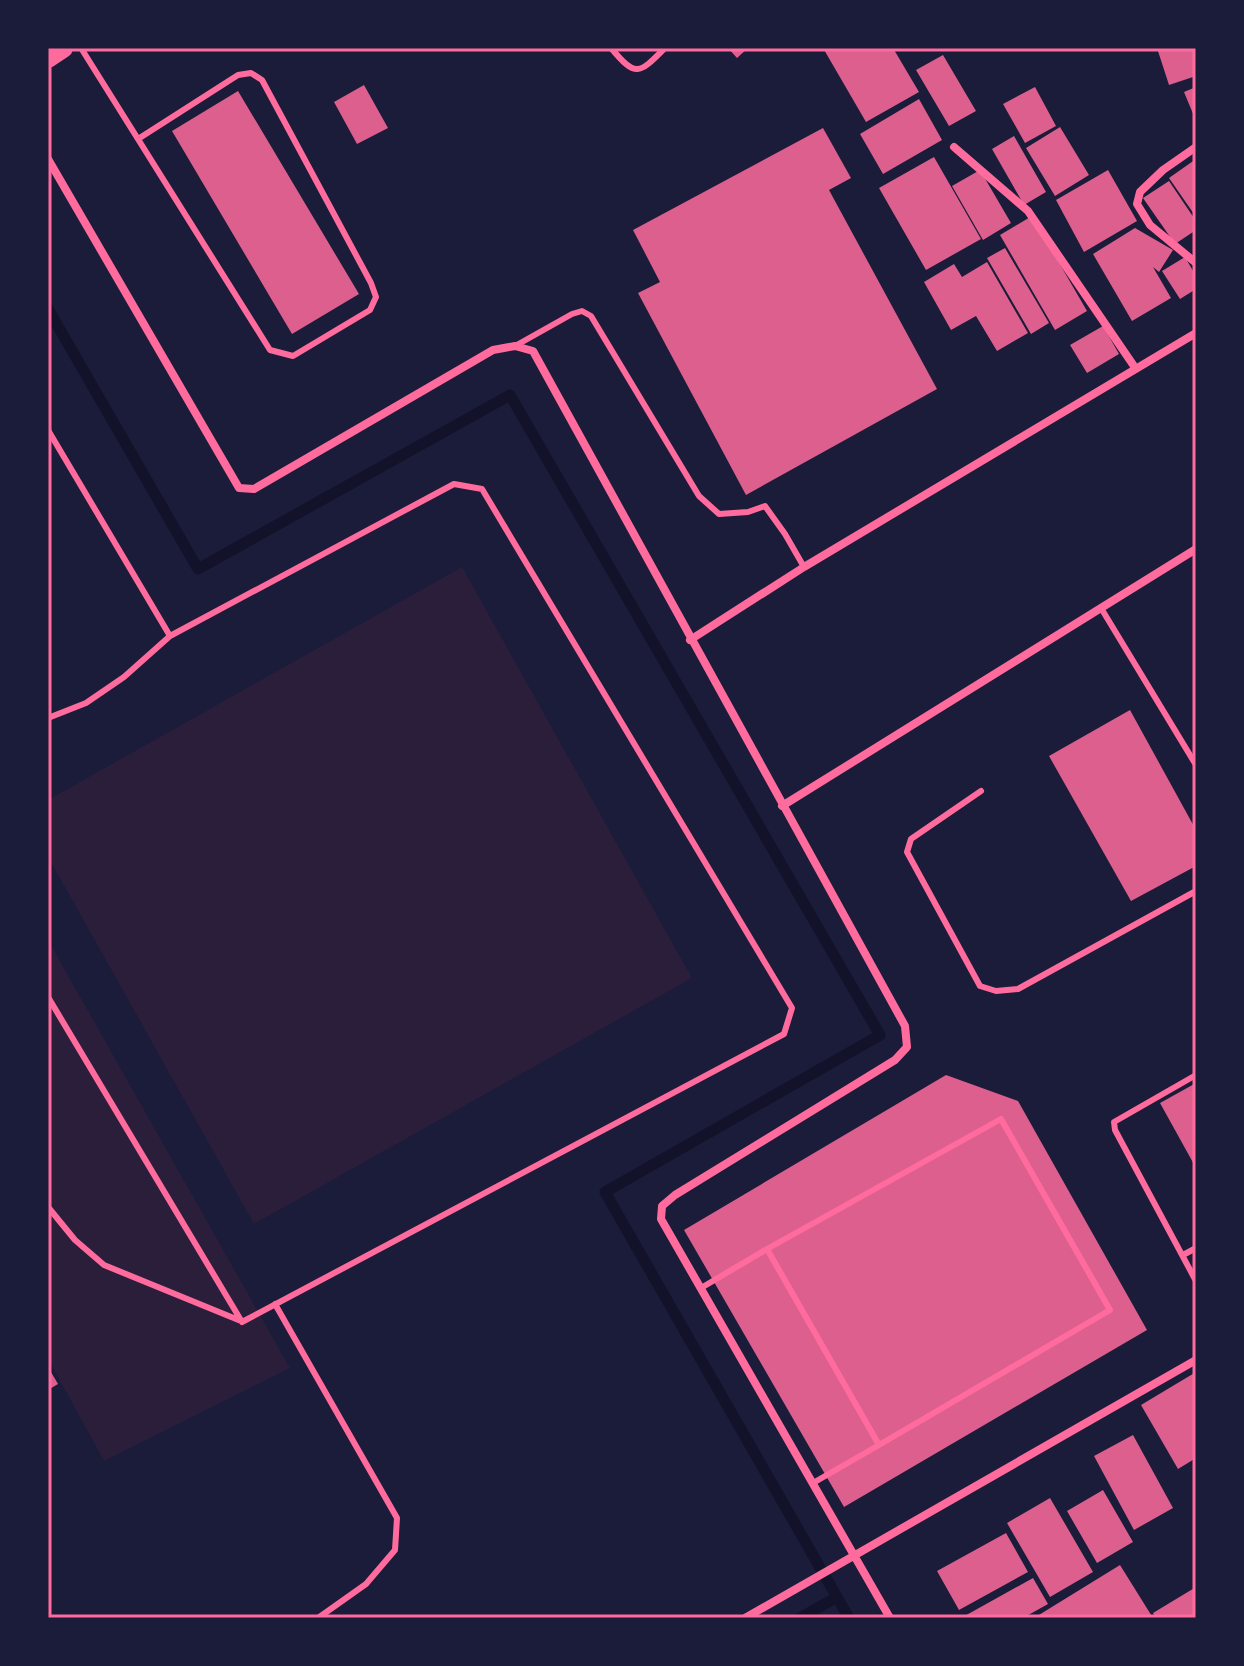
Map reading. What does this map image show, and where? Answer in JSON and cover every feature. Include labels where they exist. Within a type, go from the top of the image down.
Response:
[{"type":"main road","points":[[48,58],[63,48]]},
{"type":"street","points":[[954,147],[1028,211],[1136,369]]},
{"type":"street","points":[[1196,147],[1163,170],[1140,192],[1137,204],[1150,225],[1196,263]]},
{"type":"street","points":[[48,159],[239,488],[254,489],[493,350],[515,346],[533,351],[905,1026],[907,1047],[895,1060],[675,1195],[662,1206],[661,1219],[890,1618]]},
{"type":"street","points":[[690,640],[804,567],[1196,333]]},
{"type":"street","points":[[782,806],[1196,549]]},
{"type":"street","points":[[745,1618],[1196,1360]]},
{"type":"lane","points":[[81,48],[270,350],[293,356],[370,310],[376,297],[371,283],[262,80],[251,73],[238,75],[138,139]]},
{"type":"lane","points":[[611,48],[627,67],[636,70],[646,68],[665,48]]},
{"type":"lane","points":[[515,346],[572,314],[582,311],[591,316],[699,496],[719,514],[748,512],[765,506],[804,567]]},
{"type":"lane","points":[[48,430],[170,636]]},
{"type":"lane","points":[[48,718],[86,703],[124,677],[170,636],[454,484],[482,489],[792,1008],[784,1034],[242,1322]]},
{"type":"lane","points":[[1101,608],[1196,765]]},
{"type":"lane","points":[[981,791],[911,839],[907,852],[980,986],[996,991],[1018,989],[1196,891]]},
{"type":"lane","points":[[48,997],[242,1322]]},
{"type":"lane","points":[[1196,1075],[1114,1122],[1115,1130],[1196,1281]]},
{"type":"lane","points":[[701,1288],[1001,1119],[1110,1310],[813,1483]]},
{"type":"lane","points":[[48,1207],[75,1240],[104,1265],[242,1322]]},
{"type":"lane","points":[[1183,1255],[1196,1248]]},
{"type":"lane","points":[[767,1249],[879,1445]]},
{"type":"lane","points":[[275,1304],[397,1518],[395,1550],[366,1584],[318,1618]]},
{"type":"shaded area","points":[[462,567],[692,978],[254,1224],[48,857],[48,800]]},
{"type":"shaded area","points":[[48,940],[290,1368],[104,1461],[48,1359]]},
{"type":"building","points":[[728,48],[748,48],[737,58]]},
{"type":"building","points":[[823,48],[893,48],[919,92],[866,122]]},
{"type":"building","points":[[1157,48],[1196,48],[1196,76],[1169,85]]},
{"type":"building","points":[[943,55],[976,111],[949,126],[916,70]]},
{"type":"building","points":[[364,85],[388,128],[357,144],[334,102]]},
{"type":"building","points":[[1035,87],[1056,126],[1025,143],[1003,104]]},
{"type":"building","points":[[1196,87],[1196,121],[1184,92]]},
{"type":"building","points":[[238,91],[359,294],[292,334],[172,131]]},
{"type":"building","points":[[919,99],[942,140],[883,174],[860,134]]},
{"type":"building","points":[[1060,127],[1089,175],[1055,196],[1026,148]]},
{"type":"building","points":[[823,128],[851,178],[829,190],[937,389],[746,495],[638,293],[660,282],[633,230]]},
{"type":"building","points":[[1014,136],[1046,192],[1024,205],[992,149]]},
{"type":"building","points":[[934,157],[981,239],[926,270],[879,188]]},
{"type":"building","points":[[1196,159],[1196,217],[1169,178]]},
{"type":"building","points":[[980,170],[1011,223],[983,240],[952,186]]},
{"type":"building","points":[[1108,170],[1137,221],[1084,252],[1056,200]]},
{"type":"building","points":[[1169,181],[1196,221],[1196,230],[1175,244],[1143,198]]},
{"type":"building","points":[[1032,216],[1087,311],[1055,330],[1000,235]]},
{"type":"building","points":[[1135,228],[1173,250],[1159,272],[1153,267],[1171,298],[1132,321],[1093,254]]},
{"type":"building","points":[[1005,248],[1049,323],[1031,334],[987,258]]},
{"type":"building","points":[[1185,257],[1196,276],[1196,289],[1180,299],[1162,271]]},
{"type":"building","points":[[987,262],[1028,333],[997,351],[976,316],[951,330],[924,282],[954,264],[962,277]]},
{"type":"building","points":[[1103,326],[1119,354],[1087,373],[1070,345]]},
{"type":"building","points":[[1130,710],[1196,830],[1196,866],[1131,901],[1049,756]]},
{"type":"building","points":[[946,1075],[1018,1101],[1147,1330],[844,1507],[684,1230]]},
{"type":"building","points":[[1196,1083],[1196,1168],[1160,1103]]},
{"type":"building","points":[[48,1367],[58,1384],[48,1390]]},
{"type":"building","points":[[1196,1372],[1196,1458],[1178,1469],[1141,1405]]},
{"type":"building","points":[[1133,1435],[1173,1508],[1134,1530],[1094,1456]]},
{"type":"building","points":[[1103,1490],[1133,1542],[1097,1563],[1067,1511]]},
{"type":"building","points":[[1050,1498],[1093,1572],[1050,1597],[1007,1523]]},
{"type":"building","points":[[1006,1533],[1028,1572],[959,1610],[937,1571]]},
{"type":"building","points":[[1120,1565],[1153,1618],[1034,1618]]},
{"type":"building","points":[[1033,1578],[1048,1604],[1023,1618],[961,1618]]},
{"type":"building","points":[[1196,1587],[1196,1618],[1156,1618],[1153,1613]]},
{"type":"waterway","points":[[48,309],[198,569],[510,395],[880,1035],[605,1192],[849,1618]]},
{"type":"waterway","points":[[800,1618],[837,1597]]}]
